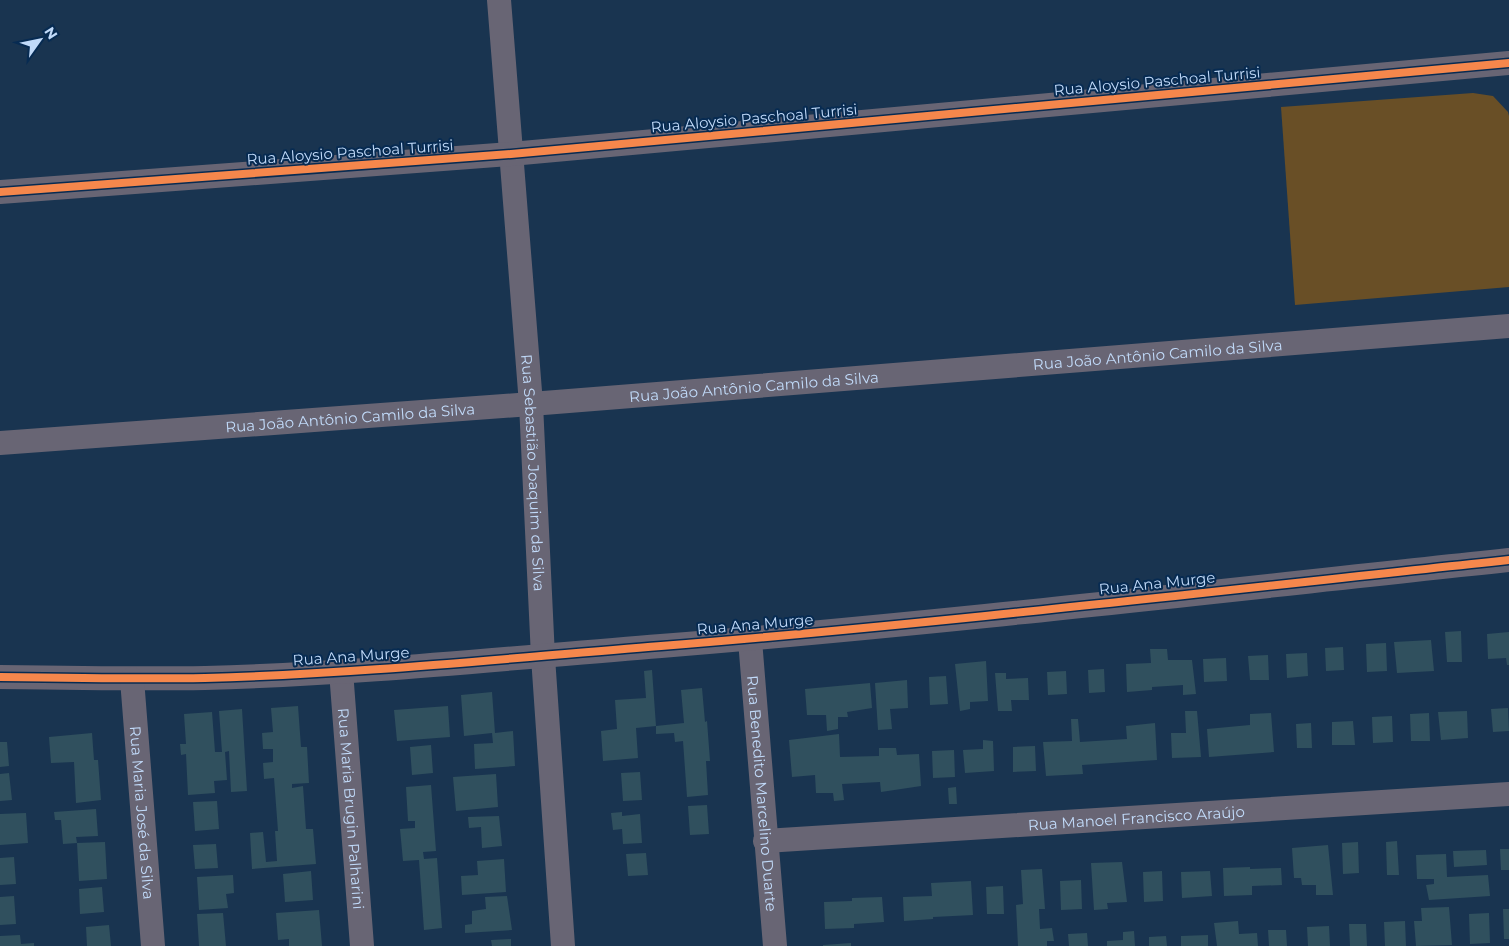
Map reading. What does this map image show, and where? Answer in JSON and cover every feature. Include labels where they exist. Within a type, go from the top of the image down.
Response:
[{"type":"street","name":"Rua Sebastião Joaquim da Silva","points":[[499,0],[530,404],[543,657],[563,946]]},
{"type":"street","name":"Rua Aloysio Paschoal Turrisi","points":[[0,192],[510,154],[1509,63]]},
{"type":"street","name":"Rua João Antônio Camilo da Silva","points":[[0,443],[530,404],[1509,326]]},
{"type":"street","name":"Rua Ana Murge","points":[[0,677],[208,678],[543,657],[750,640],[1509,560]]},
{"type":"street","name":"Rua Benedito Marcelino Duarte","points":[[750,640],[775,946]]},
{"type":"street","name":"Rua Maria Brugin Palharini","points":[[341,671],[362,946]]},
{"type":"street","name":"Rua Maria José da Silva","points":[[132,679],[153,946]]},
{"type":"street","name":"Rua Manoel Francisco Araújo","points":[[765,841],[1509,794]]},
{"type":"shaded area","points":[[1473,93],[1493,96],[1508,112],[1509,116],[1509,287],[1295,305],[1281,107]]},
{"type":"building","points":[[1461,631],[1462,662],[1447,662],[1445,632]]},
{"type":"building","points":[[1509,632],[1509,665],[1507,665],[1506,658],[1488,659],[1487,634]]},
{"type":"building","points":[[1431,640],[1434,671],[1397,673],[1394,642]]},
{"type":"building","points":[[1386,643],[1387,671],[1367,672],[1366,644]]},
{"type":"building","points":[[1343,647],[1344,670],[1326,671],[1325,648]]},
{"type":"building","points":[[1150,649],[1167,649],[1168,660],[1192,660],[1196,694],[1183,695],[1183,685],[1152,687],[1152,690],[1127,692],[1126,664],[1151,663]]},
{"type":"building","points":[[1307,653],[1308,676],[1287,678],[1286,654]]},
{"type":"building","points":[[1268,655],[1269,680],[1250,680],[1248,656]]},
{"type":"building","points":[[1226,658],[1227,681],[1204,682],[1203,659]]},
{"type":"building","points":[[986,661],[988,701],[970,702],[970,709],[960,711],[955,664]]},
{"type":"building","points":[[1104,669],[1105,692],[1089,693],[1088,670]]},
{"type":"building","points":[[652,670],[656,726],[636,728],[638,758],[603,761],[601,731],[617,729],[615,700],[646,698],[644,671]]},
{"type":"building","points":[[1066,671],[1067,694],[1048,695],[1047,672]]},
{"type":"building","points":[[995,673],[1006,673],[1006,679],[1028,678],[1029,700],[1011,700],[1012,711],[998,711]]},
{"type":"building","points":[[946,676],[948,704],[930,705],[929,677]]},
{"type":"building","points":[[907,680],[908,708],[890,709],[892,729],[878,730],[875,683]]},
{"type":"building","points":[[870,683],[872,708],[847,712],[848,717],[838,717],[838,729],[827,731],[826,715],[807,715],[805,689]]},
{"type":"building","points":[[702,688],[710,761],[706,761],[708,795],[687,797],[683,741],[675,742],[674,733],[656,734],[656,726],[684,723],[681,690]]},
{"type":"building","points":[[492,692],[495,733],[513,731],[515,766],[475,769],[474,744],[493,743],[492,733],[464,736],[461,695]]},
{"type":"building","points":[[298,706],[301,747],[307,747],[309,783],[292,784],[292,788],[303,786],[306,829],[313,829],[316,864],[252,869],[250,833],[263,832],[266,862],[277,861],[275,831],[278,831],[274,778],[264,779],[263,763],[273,762],[273,749],[263,749],[262,733],[273,732],[271,708]]},
{"type":"building","points":[[448,706],[450,737],[397,741],[394,710]]},
{"type":"building","points":[[1508,708],[1509,731],[1493,732],[1491,709]]},
{"type":"building","points":[[242,709],[247,791],[231,792],[229,751],[225,752],[227,780],[214,781],[215,793],[188,795],[186,754],[181,755],[180,744],[186,744],[184,714],[212,712],[215,752],[222,752],[219,711]]},
{"type":"building","points":[[1185,711],[1197,711],[1201,757],[1172,758],[1171,733],[1186,733]]},
{"type":"building","points":[[1467,711],[1468,738],[1441,740],[1438,712]]},
{"type":"building","points":[[1271,713],[1274,752],[1209,757],[1207,729],[1250,725],[1250,714]]},
{"type":"building","points":[[1429,713],[1430,741],[1411,741],[1410,714]]},
{"type":"building","points":[[1392,716],[1393,742],[1373,743],[1372,717]]},
{"type":"building","points":[[1071,719],[1078,719],[1080,742],[1127,739],[1126,726],[1155,723],[1157,760],[1082,765],[1083,774],[1046,776],[1043,742],[1072,741]]},
{"type":"building","points":[[1353,721],[1355,745],[1332,745],[1332,722]]},
{"type":"building","points":[[1311,723],[1312,748],[1297,748],[1296,724]]},
{"type":"building","points":[[92,733],[94,760],[98,760],[101,800],[76,803],[74,762],[51,763],[49,737]]},
{"type":"building","points":[[839,734],[840,757],[879,756],[879,748],[896,748],[897,755],[919,754],[921,786],[881,792],[880,782],[842,784],[844,800],[834,801],[833,793],[816,793],[815,775],[792,777],[789,740]]},
{"type":"building","points":[[983,740],[993,741],[994,771],[965,773],[963,750],[983,749]]},
{"type":"building","points":[[0,742],[7,742],[9,766],[0,767]]},
{"type":"building","points":[[431,745],[433,773],[412,775],[410,747]]},
{"type":"building","points":[[1035,746],[1036,771],[1013,772],[1013,747]]},
{"type":"building","points":[[954,750],[955,777],[933,778],[932,751]]},
{"type":"building","points":[[640,772],[642,800],[623,801],[621,773]]},
{"type":"building","points":[[9,773],[12,800],[0,801],[0,774]]},
{"type":"building","points":[[496,774],[498,807],[456,811],[453,777]]},
{"type":"building","points":[[431,785],[436,851],[423,852],[424,859],[437,858],[442,928],[424,930],[419,860],[403,861],[400,829],[415,828],[415,821],[408,821],[406,787]]},
{"type":"building","points":[[956,787],[957,804],[949,804],[948,788]]},
{"type":"building","points":[[217,801],[219,829],[195,831],[193,802]]},
{"type":"building","points":[[707,805],[709,834],[690,835],[688,806]]},
{"type":"building","points":[[96,809],[98,836],[76,837],[77,843],[63,844],[61,820],[55,820],[54,812]]},
{"type":"building","points":[[622,812],[622,816],[640,814],[642,843],[623,844],[622,829],[613,830],[611,813]]},
{"type":"building","points":[[26,813],[28,843],[0,845],[0,814]]},
{"type":"building","points":[[499,816],[502,846],[482,848],[481,827],[469,828],[468,817]]},
{"type":"building","points":[[1397,841],[1399,875],[1387,875],[1386,842]]},
{"type":"building","points":[[105,842],[107,879],[79,881],[77,843]]},
{"type":"building","points":[[1358,842],[1359,873],[1343,874],[1342,843]]},
{"type":"building","points":[[216,844],[218,868],[195,869],[193,845]]},
{"type":"building","points":[[1328,845],[1333,895],[1316,895],[1316,885],[1302,885],[1301,878],[1294,878],[1292,848]]},
{"type":"building","points":[[1500,849],[1509,849],[1509,870],[1501,870]]},
{"type":"building","points":[[1486,850],[1487,865],[1454,867],[1453,851]]},
{"type":"building","points":[[646,853],[648,875],[628,876],[626,854]]},
{"type":"building","points":[[1446,854],[1447,877],[1488,875],[1490,896],[1429,900],[1426,885],[1434,884],[1434,879],[1417,879],[1416,855]]},
{"type":"building","points":[[14,857],[16,884],[0,885],[0,858]]},
{"type":"building","points":[[504,859],[506,892],[462,895],[461,876],[478,875],[477,861]]},
{"type":"building","points":[[1122,862],[1127,902],[1107,903],[1108,909],[1094,910],[1091,863]]},
{"type":"building","points":[[1250,867],[1250,869],[1281,868],[1282,885],[1252,886],[1252,895],[1224,896],[1223,868]]},
{"type":"building","points":[[1042,869],[1045,909],[1039,909],[1040,929],[1052,928],[1054,941],[1047,941],[1047,946],[1018,946],[1016,905],[1023,904],[1021,870]]},
{"type":"building","points":[[311,871],[313,900],[285,902],[283,874]]},
{"type":"building","points":[[1162,871],[1163,901],[1144,902],[1143,872]]},
{"type":"building","points":[[1210,871],[1212,896],[1182,898],[1181,872]]},
{"type":"building","points":[[233,875],[234,893],[226,894],[228,908],[199,910],[197,877]]},
{"type":"building","points":[[1081,880],[1082,909],[1061,910],[1060,881]]},
{"type":"building","points":[[971,881],[973,915],[904,921],[903,897],[932,896],[931,883]]},
{"type":"building","points":[[1003,886],[1004,914],[987,914],[986,887]]},
{"type":"building","points":[[102,887],[104,912],[80,914],[79,889]]},
{"type":"building","points":[[14,896],[16,924],[0,925],[0,897]]},
{"type":"building","points":[[507,896],[512,930],[465,933],[465,925],[472,924],[472,911],[486,909],[485,897]]},
{"type":"building","points":[[882,897],[884,922],[854,924],[854,928],[825,929],[824,902],[852,901],[852,898]]},
{"type":"building","points":[[1449,907],[1452,945],[1416,946],[1414,921],[1422,921],[1421,908]]},
{"type":"building","points":[[1503,909],[1509,909],[1509,939],[1504,939]]},
{"type":"building","points":[[319,910],[322,946],[289,946],[289,939],[278,940],[276,913]]},
{"type":"building","points":[[223,913],[226,946],[199,946],[197,914]]},
{"type":"building","points":[[1489,913],[1490,943],[1470,944],[1469,914]]},
{"type":"building","points":[[1238,921],[1239,934],[1257,933],[1258,946],[1217,946],[1214,923]]},
{"type":"building","points":[[1405,921],[1406,946],[1385,946],[1384,922]]},
{"type":"building","points":[[1349,924],[1366,924],[1367,946],[1350,946]]},
{"type":"building","points":[[109,925],[111,946],[87,946],[86,927]]},
{"type":"building","points":[[1329,926],[1330,946],[1308,946],[1307,927]]},
{"type":"building","points":[[1268,930],[1286,930],[1287,946],[1269,946]]},
{"type":"building","points":[[1134,931],[1135,946],[1107,946],[1107,941],[1123,940],[1123,932]]},
{"type":"building","points":[[1087,933],[1088,946],[1069,946],[1068,934]]},
{"type":"building","points":[[20,935],[21,944],[34,943],[34,946],[0,946],[0,936]]},
{"type":"building","points":[[1208,935],[1208,946],[1181,946],[1181,936]]},
{"type":"building","points":[[1166,936],[1167,946],[1149,946],[1149,937]]},
{"type":"building","points":[[511,939],[511,946],[492,946],[491,940]]},
{"type":"building","points":[[851,943],[851,946],[823,946],[823,945]]},
{"type":"cycle path","points":[[0,192],[511,154],[1509,63]]},
{"type":"cycle path","points":[[0,677],[205,678],[433,665],[873,627],[1509,560]]}]
